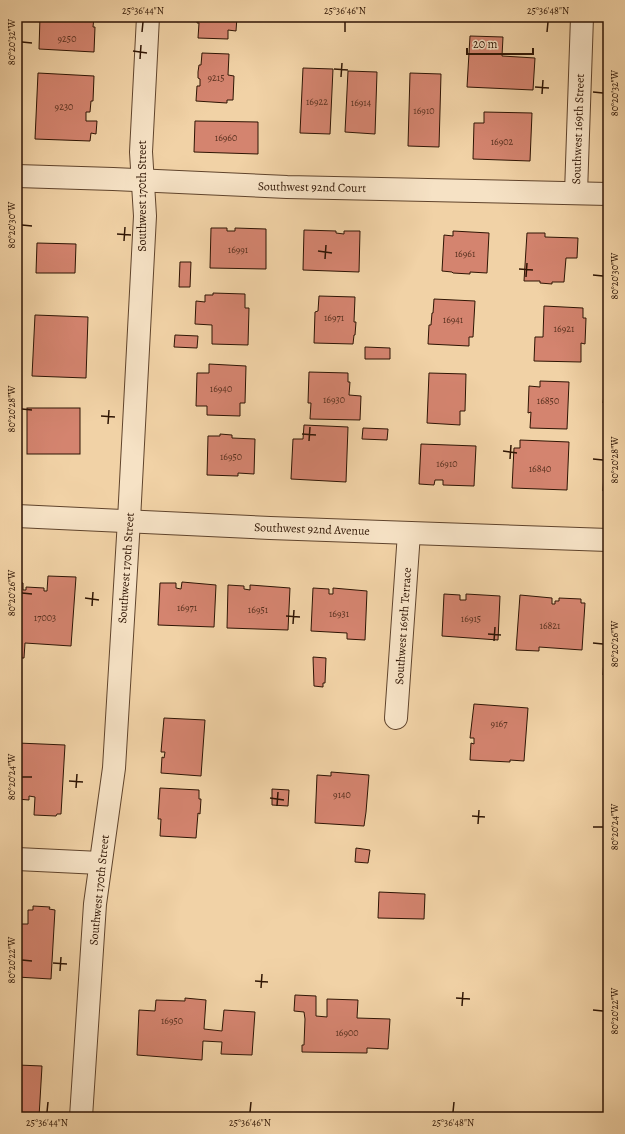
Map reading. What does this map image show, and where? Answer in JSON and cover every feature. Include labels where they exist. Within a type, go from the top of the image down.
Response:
[{"type":"street","name":"Southwest 170th Street","points":[[81,1117],[94,912],[114,768],[145,216],[141,152],[148,17]]},
{"type":"street","name":"Southwest 169th Street","points":[[576,194],[582,17]]},
{"type":"street","name":"Southwest 92nd Court","points":[[17,176],[287,187],[608,194]]},
{"type":"street","name":"Southwest 92nd Avenue","points":[[17,516],[608,540]]},
{"type":"street","name":"Southwest 169th Terrace","points":[[396,718],[410,533]]},
{"type":"street","points":[[17,859],[100,863]]},
{"type":"building","points":[[40,17],[94,17],[94,52],[39,49]]},
{"type":"building","points":[[197,17],[237,17],[236,31],[228,30],[228,39],[198,38],[199,23],[197,23]]},
{"type":"building","points":[[470,36],[503,37],[502,56],[535,58],[533,90],[467,87]]},
{"type":"building","points":[[202,53],[229,54],[228,75],[234,76],[233,100],[227,100],[227,103],[196,101],[197,86],[200,86],[198,72],[199,65],[201,65]]},
{"type":"building","points":[[303,68],[333,69],[330,134],[300,133]]},
{"type":"building","points":[[348,71],[377,72],[375,134],[345,132]]},
{"type":"building","points":[[38,73],[94,76],[93,101],[91,101],[90,112],[86,112],[86,121],[97,121],[96,134],[91,133],[90,141],[35,139]]},
{"type":"building","points":[[410,73],[441,74],[439,147],[408,146]]},
{"type":"building","points":[[484,112],[532,113],[530,161],[473,159],[474,123],[484,123]]},
{"type":"building","points":[[195,121],[258,122],[258,154],[194,152]]},
{"type":"building","points":[[211,228],[227,228],[227,231],[235,231],[235,228],[266,229],[266,269],[210,268]]},
{"type":"building","points":[[304,230],[336,231],[336,233],[344,234],[344,231],[360,231],[359,272],[303,270]]},
{"type":"building","points":[[453,231],[489,233],[487,273],[470,272],[470,274],[442,271],[444,235],[453,236]]},
{"type":"building","points":[[527,233],[545,233],[545,237],[578,238],[577,258],[566,258],[564,282],[552,282],[552,284],[540,283],[540,281],[524,281]]},
{"type":"building","points":[[37,243],[76,244],[75,273],[36,273]]},
{"type":"building","points":[[180,262],[191,262],[190,287],[179,287]]},
{"type":"building","points":[[213,293],[245,294],[245,308],[249,308],[248,345],[212,344],[212,325],[195,324],[196,301],[205,302],[205,295],[213,295]]},
{"type":"building","points":[[319,296],[355,297],[354,322],[356,322],[353,344],[314,343],[315,312],[318,311]]},
{"type":"building","points":[[434,299],[475,301],[473,337],[469,337],[469,346],[428,344],[429,325],[431,325]]},
{"type":"building","points":[[544,306],[583,308],[583,318],[586,318],[585,344],[581,343],[581,362],[534,361],[535,337],[543,337]]},
{"type":"building","points":[[607,308],[608,362],[605,362]]},
{"type":"building","points":[[35,315],[88,317],[86,378],[32,376]]},
{"type":"building","points":[[175,335],[198,336],[197,348],[174,347]]},
{"type":"building","points":[[365,347],[390,348],[390,359],[365,359]]},
{"type":"building","points":[[209,364],[246,366],[245,403],[240,403],[240,416],[207,415],[207,406],[196,406],[197,373],[209,373]]},
{"type":"building","points":[[309,372],[348,373],[348,382],[350,382],[349,395],[361,396],[360,420],[310,419],[311,403],[308,403]]},
{"type":"building","points":[[429,373],[466,374],[465,411],[460,411],[460,425],[427,423]]},
{"type":"building","points":[[540,381],[569,382],[567,429],[530,428],[531,412],[528,413],[529,386],[540,387]]},
{"type":"building","points":[[606,384],[608,384],[608,431],[605,431],[606,403],[603,403],[604,395],[606,395]]},
{"type":"building","points":[[27,408],[80,408],[80,454],[27,454]]},
{"type":"building","points":[[304,425],[348,427],[346,482],[291,479],[293,439],[303,439]]},
{"type":"building","points":[[363,428],[388,429],[387,440],[362,439]]},
{"type":"building","points":[[220,434],[232,435],[232,438],[255,439],[254,474],[238,473],[238,476],[207,475],[208,436],[220,436]]},
{"type":"building","points":[[520,440],[569,442],[567,490],[512,488],[514,448],[520,448]]},
{"type":"building","points":[[421,444],[476,446],[474,486],[443,485],[443,480],[435,480],[434,485],[419,484]]},
{"type":"building","points":[[605,454],[608,454],[608,491],[603,491]]},
{"type":"building","points":[[48,576],[76,577],[71,646],[25,643],[24,658],[17,658],[17,582],[23,583],[23,590],[26,590],[26,587],[44,588],[44,591],[47,591]]},
{"type":"building","points":[[182,582],[216,585],[214,627],[158,625],[160,583],[176,583],[176,588],[181,589]]},
{"type":"building","points":[[228,585],[244,586],[244,589],[250,590],[250,585],[290,588],[288,630],[227,628]]},
{"type":"building","points":[[313,588],[329,589],[329,594],[333,594],[333,588],[367,591],[365,640],[347,639],[347,633],[311,631]]},
{"type":"building","points":[[444,594],[460,595],[460,600],[466,600],[466,594],[500,596],[498,640],[442,636]]},
{"type":"building","points":[[520,595],[552,598],[552,604],[555,604],[555,601],[559,601],[559,598],[581,599],[581,603],[585,603],[582,650],[539,647],[539,651],[516,650]]},
{"type":"building","points":[[607,610],[608,675],[603,675]]},
{"type":"building","points":[[313,657],[326,658],[325,683],[323,683],[323,687],[314,686]]},
{"type":"building","points":[[474,704],[528,708],[524,761],[510,760],[510,762],[470,760],[471,743],[474,744],[474,738],[470,738]]},
{"type":"building","points":[[164,718],[205,720],[201,776],[161,773],[162,757],[164,758],[165,752],[161,752]]},
{"type":"building","points":[[17,727],[19,727],[18,743],[65,745],[61,814],[57,814],[56,816],[34,815],[35,797],[29,796],[29,800],[17,799]]},
{"type":"building","points":[[331,772],[369,775],[364,826],[315,823],[317,775],[331,776]]},
{"type":"building","points":[[160,788],[199,790],[199,799],[201,799],[196,838],[160,836],[161,819],[158,819]]},
{"type":"building","points":[[272,789],[289,790],[288,806],[272,805]]},
{"type":"building","points":[[356,848],[370,850],[368,863],[355,862]]},
{"type":"building","points":[[379,892],[425,894],[424,919],[378,918]]},
{"type":"building","points":[[33,906],[50,907],[49,909],[55,910],[51,979],[17,977],[17,921],[21,921],[21,924],[28,924],[28,910],[33,910]]},
{"type":"building","points":[[295,995],[316,996],[316,1016],[327,1017],[327,999],[358,1000],[357,1018],[390,1019],[388,1049],[367,1048],[367,1053],[302,1052],[302,1045],[304,1045],[305,1019],[304,1012],[294,1011]]},
{"type":"building","points":[[185,998],[206,1000],[204,1029],[222,1031],[224,1010],[255,1012],[252,1055],[221,1054],[222,1042],[203,1041],[202,1060],[137,1055],[139,1010],[155,1011],[156,1000],[185,1001]]},
{"type":"building","points":[[18,1065],[42,1066],[39,1117],[17,1117]]}]
